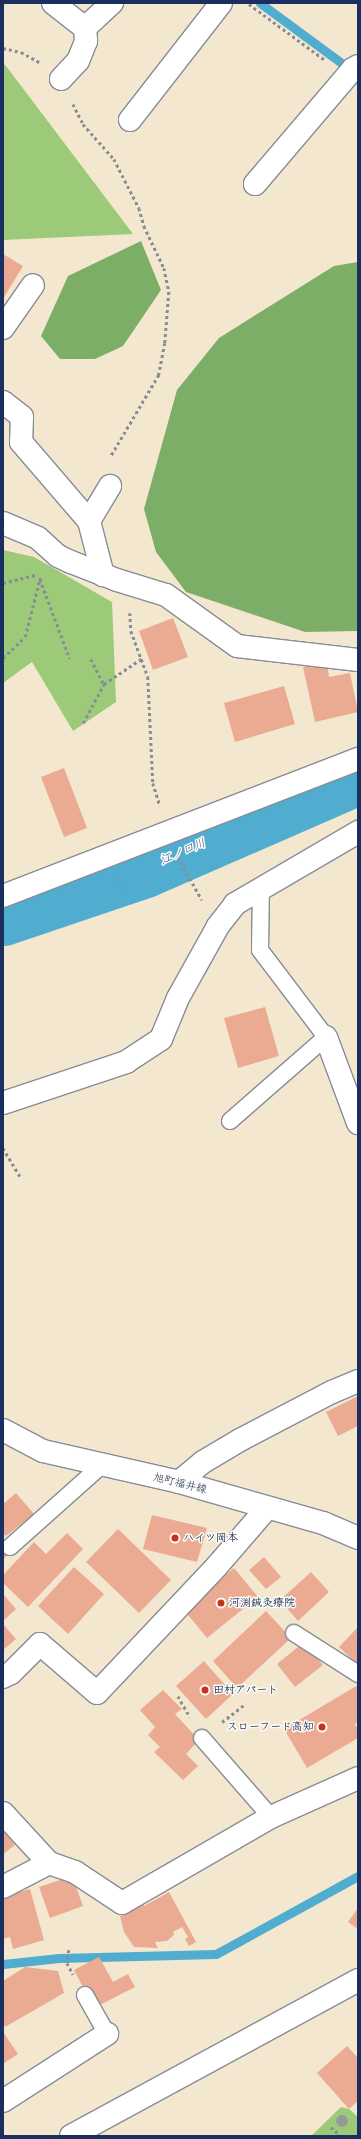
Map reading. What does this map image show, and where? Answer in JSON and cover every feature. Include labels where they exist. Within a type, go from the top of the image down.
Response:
[{"type":"street","points":[[53,3],[85,28],[86,41],[78,61],[61,79]]},
{"type":"street","points":[[85,28],[112,3]]},
{"type":"street","points":[[130,120],[221,3]]},
{"type":"street","points":[[255,184],[352,71]]},
{"type":"street","points":[[3,328],[33,285]]},
{"type":"street","points":[[3,402],[22,417],[22,442],[89,521],[102,575]]},
{"type":"street","points":[[89,521],[110,486]]},
{"type":"street","points":[[3,523],[38,538],[58,556],[71,562],[102,575],[166,595],[237,646],[358,660]]},
{"type":"street","points":[[3,896],[358,758]]},
{"type":"street","points":[[3,1103],[126,1062],[160,1039],[178,998],[218,926],[235,904],[358,832]]},
{"type":"street","points":[[326,1037],[358,1123]]},
{"type":"street","points":[[179,1482],[203,1462],[240,1440],[332,1392],[358,1381]]},
{"type":"street","name":"旭町福井線","points":[[3,1430],[43,1451],[101,1466],[179,1482],[323,1523],[358,1538]]},
{"type":"street","points":[[3,1677],[11,1673],[40,1644],[97,1693],[217,1566],[267,1508]]},
{"type":"street","points":[[3,1813],[48,1863],[75,1872],[122,1903],[271,1817],[358,1778]]},
{"type":"street","points":[[3,1887],[48,1863]]},
{"type":"street","points":[[71,2136],[358,1980]]},
{"type":"street","points":[[3,2100],[107,2034]]},
{"type":"lane","points":[[230,1121],[326,1037],[260,950],[261,888]]},
{"type":"lane","points":[[10,1547],[101,1466]]},
{"type":"lane","points":[[294,1632],[358,1674]]},
{"type":"lane","points":[[202,1738],[271,1817]]},
{"type":"lane","points":[[84,1995],[107,2034]]},
{"type":"path","points":[[247,3],[352,71]]},
{"type":"path","points":[[3,48],[21,52],[51,69],[61,79],[83,124],[114,159],[139,208],[144,226],[164,268],[169,292],[165,343],[159,375],[112,453],[104,474],[110,486]]},
{"type":"path","points":[[3,583],[38,574],[46,575]]},
{"type":"path","points":[[38,574],[70,660]]},
{"type":"path","points":[[3,658],[25,637],[40,578]]},
{"type":"path","points":[[129,583],[131,631],[148,677],[153,783],[168,832]]},
{"type":"path","points":[[91,659],[104,684]]},
{"type":"path","points":[[83,724],[104,684],[141,659]]},
{"type":"path","points":[[3,1148],[20,1176]]},
{"type":"path","points":[[202,1738],[245,1704]]},
{"type":"path","points":[[68,1963],[69,1950]]},
{"type":"path","points":[[331,2127],[341,2136]]},
{"type":"green space","points":[[3,62],[133,234],[3,240]]},
{"type":"green space","points":[[141,241],[161,290],[123,346],[95,359],[60,359],[41,336],[68,276]]},
{"type":"green space","points":[[358,262],[358,631],[305,632],[186,592],[156,552],[144,509],[177,390],[219,338],[334,266]]},
{"type":"green space","points":[[3,550],[34,557],[112,602],[116,702],[73,731],[32,662],[3,683]]},
{"type":"green space","points":[[341,2107],[349,2109],[358,2117],[358,2136],[312,2135]]},
{"type":"building","points":[[3,254],[23,266],[3,299]]},
{"type":"building","points":[[173,618],[188,657],[153,670],[139,631]]},
{"type":"building","points":[[327,662],[329,677],[350,673],[358,712],[315,722],[303,667]]},
{"type":"building","points":[[284,686],[295,724],[235,742],[224,703]]},
{"type":"building","points":[[64,768],[87,828],[64,837],[41,777]]},
{"type":"building","points":[[265,1007],[279,1056],[238,1068],[224,1018]]},
{"type":"building","points":[[358,1396],[358,1426],[338,1436],[326,1412]]},
{"type":"building","points":[[16,1493],[34,1514],[6,1536],[3,1533],[3,1504]]},
{"type":"building","name":"ハイツ岡本","points":[[152,1515],[207,1528],[197,1562],[143,1549]]},
{"type":"building","points":[[118,1529],[171,1580],[139,1613],[86,1562]]},
{"type":"building","points":[[67,1533],[83,1549],[28,1607],[3,1583],[3,1575],[34,1542],[46,1554]]},
{"type":"building","points":[[3,1548],[9,1554],[3,1559]]},
{"type":"building","points":[[264,1557],[281,1577],[266,1589],[249,1570]]},
{"type":"building","points":[[74,1567],[104,1594],[68,1634],[38,1606]]},
{"type":"building","name":"河渕鍼灸療院","points":[[234,1568],[258,1597],[207,1638],[184,1610]]},
{"type":"building","points":[[311,1572],[329,1592],[298,1621],[280,1600]]},
{"type":"building","points":[[3,1594],[16,1609],[3,1621]]},
{"type":"building","points":[[266,1611],[291,1638],[237,1688],[213,1661]]},
{"type":"building","points":[[3,1624],[16,1639],[3,1650]]},
{"type":"building","points":[[358,1627],[358,1665],[339,1647]]},
{"type":"building","points":[[304,1642],[323,1665],[295,1687],[277,1664]]},
{"type":"building","name":"田村アパート","points":[[204,1661],[233,1694],[206,1719],[176,1686]]},
{"type":"building","name":"スローフード高知","points":[[358,1685],[358,1722],[355,1724],[358,1729],[358,1738],[307,1768],[284,1729]]},
{"type":"building","points":[[163,1690],[182,1709],[175,1714],[199,1740],[186,1754],[198,1766],[183,1780],[154,1752],[160,1747],[148,1735],[155,1727],[140,1710]]},
{"type":"building","points":[[3,1829],[15,1845],[3,1854]]},
{"type":"building","points":[[72,1876],[83,1906],[50,1918],[39,1887]]},
{"type":"building","points":[[30,1889],[44,1940],[13,1949],[10,1937],[3,1939],[3,1897]]},
{"type":"building","points":[[169,1892],[196,1942],[189,1946],[185,1939],[188,1937],[182,1927],[173,1932],[174,1935],[167,1941],[155,1942],[158,1948],[134,1947],[124,1932],[120,1916],[136,1909],[134,1904],[141,1900],[144,1906]]},
{"type":"building","points":[[358,1908],[358,1929],[348,1922]]},
{"type":"building","points":[[99,1957],[113,1982],[128,1974],[135,1987],[94,2008],[74,1970]]},
{"type":"building","points":[[25,1967],[58,1971],[64,1993],[5,2027],[3,2023],[3,1981]]},
{"type":"building","points":[[3,2032],[18,2054],[3,2064]]},
{"type":"building","points":[[347,2046],[358,2058],[358,2101],[349,2109],[317,2073]]},
{"type":"waterway","points":[[260,3],[344,65]]},
{"type":"waterway","name":"江ノ口川","points":[[3,917],[145,869],[358,776]]},
{"type":"waterway","points":[[3,1964],[59,1958],[216,1954],[358,1876]]},
{"type":"place","name":"ハイツ岡本","points":[[175,1538]]},
{"type":"place","name":"河渕鍼灸療院","points":[[221,1603]]},
{"type":"place","name":"田村アパート","points":[[205,1690]]},
{"type":"place","name":"スローフード高知","points":[[322,1727]]}]
